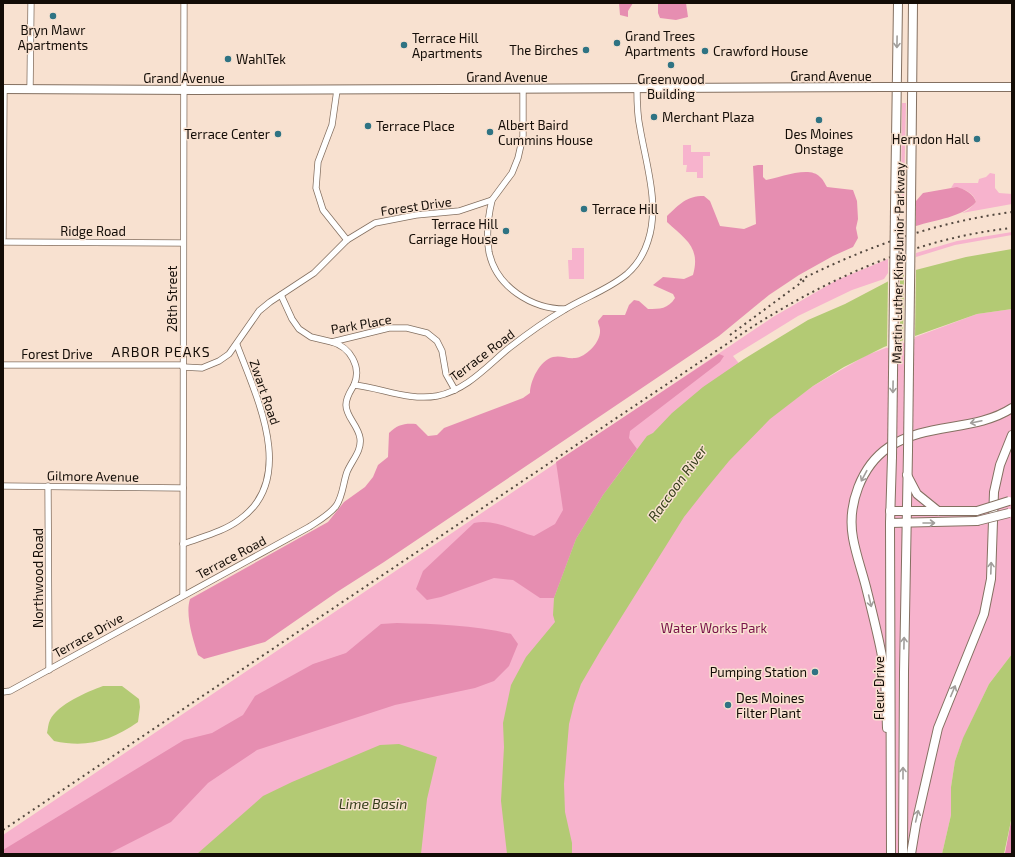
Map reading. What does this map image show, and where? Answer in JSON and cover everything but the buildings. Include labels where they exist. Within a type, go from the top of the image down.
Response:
[{"type":"main road","name":"Martin Luther King Junior Parkway","points":[[890,523],[898,3]]},
{"type":"main road","name":"Martin Luther King Junior Parkway","points":[[906,523],[913,3]]},
{"type":"main road","name":"Grand Avenue","points":[[3,89],[337,90],[1012,87]]},
{"type":"main road","points":[[891,781],[881,651],[853,537],[851,523],[855,496],[866,470],[883,452],[894,444],[917,434],[990,419],[1012,408]]},
{"type":"main road","points":[[911,854],[916,824],[938,728],[984,614],[991,579],[994,488],[1000,465],[1012,435]]},
{"type":"main road","points":[[907,474],[917,494],[939,511]]},
{"type":"main road","points":[[890,510],[977,510],[1011,501]]},
{"type":"main road","points":[[890,523],[977,521],[1010,512]]},
{"type":"main road","name":"Fleur Drive","points":[[890,523],[891,854]]},
{"type":"main road","name":"Fleur Drive","points":[[903,854],[906,523]]},
{"type":"street","points":[[30,89],[31,3]]},
{"type":"street","name":"28th Street","points":[[183,595],[184,3]]},
{"type":"street","name":"Terrace Road","points":[[183,595],[309,527],[335,507],[341,498],[347,472],[360,446],[358,430],[348,415],[346,406],[347,397],[354,385],[374,387],[400,395],[418,397],[437,396],[455,390],[470,381],[510,347],[566,309],[595,295],[620,279],[638,262],[648,241],[652,224],[652,206],[648,164],[638,115],[637,88]]},
{"type":"street","points":[[3,89],[3,238]]},
{"type":"street","points":[[523,89],[523,136],[518,158],[512,173],[492,200],[488,223],[488,246],[491,261],[498,274],[509,286],[526,299],[548,308],[566,309]]},
{"type":"street","points":[[337,90],[332,125],[318,162],[316,188],[323,210],[347,240]]},
{"type":"street","name":"Forest Drive","points":[[3,365],[183,366],[202,368],[214,364],[229,354],[237,345],[259,311],[314,273],[347,240],[375,223],[416,215],[459,211],[492,200]]},
{"type":"street","name":"Ridge Road","points":[[3,242],[183,243]]},
{"type":"street","name":"Park Place","points":[[281,295],[292,319],[299,329],[310,337],[332,342],[389,328],[407,328],[427,333],[438,341],[442,350],[446,374],[455,390]]},
{"type":"street","points":[[332,342],[341,346],[353,359],[356,370],[354,385]]},
{"type":"street","name":"Zwart Road","points":[[183,544],[225,528],[244,516],[254,505],[262,492],[267,477],[269,453],[266,425],[237,345]]},
{"type":"street","name":"Gilmore Avenue","points":[[3,486],[183,488]]},
{"type":"street","name":"Northwood Road","points":[[48,486],[49,670]]},
{"type":"street","name":"Terrace Drive","points":[[3,692],[10,691],[49,670],[183,595]]},
{"type":"green space","points":[[902,103],[906,103],[904,196],[902,196],[901,189]]},
{"type":"green space","points":[[683,145],[691,145],[691,152],[710,152],[710,156],[703,156],[703,178],[697,178],[697,172],[686,172],[687,165],[683,165]]},
{"type":"green space","points":[[990,173],[995,174],[995,188],[999,193],[1012,194],[1012,204],[962,213],[968,210],[976,202],[975,198],[970,193],[959,188],[951,188],[954,183],[978,183],[979,179],[986,177]]},
{"type":"green space","points":[[1012,232],[1012,235],[955,245],[916,257],[916,253],[957,241]]},
{"type":"green space","points":[[572,248],[584,248],[584,279],[569,279],[568,260],[572,260]]},
{"type":"green space","name":"Water Works Park","points":[[888,259],[888,273],[884,279],[852,290],[798,316],[733,356],[778,412],[813,386],[867,355],[977,314],[1012,309],[1012,654],[989,684],[963,739],[955,761],[951,787],[951,815],[942,854],[3,854],[3,835],[773,317],[837,280]]},
{"type":"shaded area","points":[[619,3],[633,3],[628,11],[628,17],[620,15]]},
{"type":"shaded area","points":[[658,3],[686,3],[688,17],[676,20],[660,18],[658,13]]},
{"type":"shaded area","points":[[763,165],[763,177],[766,180],[794,173],[809,172],[821,178],[827,187],[853,190],[857,201],[858,219],[856,228],[858,238],[853,247],[833,256],[799,275],[769,295],[719,336],[384,562],[337,592],[265,642],[204,659],[198,655],[189,620],[188,612],[190,599],[328,522],[344,502],[365,487],[373,477],[378,465],[388,457],[389,433],[398,426],[404,424],[416,424],[428,436],[437,435],[444,428],[523,398],[530,393],[530,388],[534,377],[540,367],[548,359],[553,357],[579,357],[584,355],[592,348],[600,335],[598,321],[603,315],[625,315],[629,305],[634,300],[639,301],[648,309],[660,308],[670,304],[675,298],[673,294],[653,285],[663,277],[684,279],[693,275],[695,257],[690,244],[667,222],[667,216],[688,199],[692,197],[704,196],[710,201],[720,226],[744,229],[756,224],[753,166]]},
{"type":"shaded area","points":[[957,187],[971,194],[976,202],[956,215],[916,226],[916,201],[923,193]]},
{"type":"shaded area","points":[[719,354],[724,356],[720,362],[630,431],[629,438],[637,449],[603,495],[576,539],[554,598],[540,598],[513,580],[494,578],[441,597],[427,600],[416,589],[423,571],[474,523],[489,522],[534,536],[555,524],[563,510],[556,462]]},
{"type":"shaded area","points":[[397,623],[454,626],[497,631],[511,634],[518,644],[509,666],[494,681],[475,688],[395,705],[257,750],[208,783],[171,822],[108,854],[3,854],[3,850],[184,740],[212,733],[243,715],[255,696],[313,664],[346,653],[381,624]]},
{"type":"shaded area","points":[[1012,816],[1012,854],[1004,854],[1005,853]]},
{"type":"water","name":"Raccoon River","points":[[1012,249],[1012,309],[977,314],[884,347],[844,367],[813,386],[770,419],[729,461],[684,517],[581,684],[569,724],[564,784],[565,812],[572,843],[572,854],[507,854],[501,801],[504,747],[503,723],[511,685],[526,657],[555,622],[553,615],[554,598],[576,539],[603,495],[647,436],[653,433],[672,413],[703,387],[744,359],[808,320],[845,304],[904,273],[966,257]]},
{"type":"water","points":[[1012,654],[1012,816],[1004,854],[942,854],[951,815],[951,787],[955,761],[963,738],[989,684]]},
{"type":"water","points":[[103,686],[122,686],[139,699],[140,707],[138,722],[118,734],[98,741],[77,744],[54,741],[47,733],[49,722],[54,714],[74,699]]},
{"type":"water","name":"Lime Basin","points":[[399,744],[437,757],[427,799],[421,854],[197,854],[263,796],[292,782],[380,745]]},
{"type":"pier","points":[[916,267],[915,339],[903,343],[904,271]]},
{"type":"pier","points":[[900,272],[900,344],[887,348],[888,279]]},
{"type":"railway","points":[[800,280],[851,256],[903,237],[957,222],[1012,212]]},
{"type":"railway","points":[[3,830],[752,327],[782,309],[844,276],[876,262],[943,241],[977,233],[1012,228]]},
{"type":"railway","points":[[730,335],[806,279]]},
{"type":"place","name":"Bryn Mawr Apartments","points":[[53,16]]},
{"type":"place","name":"Grand Trees Apartments","points":[[617,43]]},
{"type":"place","name":"Terrace Hill Apartments","points":[[404,45]]},
{"type":"place","name":"The Birches","points":[[586,50]]},
{"type":"place","name":"Crawford House","points":[[705,51]]},
{"type":"place","name":"WahlTek","points":[[228,59]]},
{"type":"place","name":"Greenwood Building","points":[[671,65]]},
{"type":"place","name":"Merchant Plaza","points":[[654,117]]},
{"type":"place","name":"Des Moines Onstage","points":[[819,120]]},
{"type":"place","name":"Terrace Place","points":[[368,126]]},
{"type":"place","name":"Albert Baird Cummins House","points":[[490,132]]},
{"type":"place","name":"Terrace Center","points":[[278,134]]},
{"type":"place","name":"Herndon Hall","points":[[977,139]]},
{"type":"place","name":"Terrace Hill","points":[[584,209]]},
{"type":"place","name":"Terrace Hill Carriage House","points":[[506,231]]},
{"type":"place","name":"Pumping Station","points":[[815,672]]},
{"type":"place","name":"Des Moines Filter Plant","points":[[728,705]]},
{"type":"district","name":"ARBOR PEAKS","points":[[161,351]]}]
